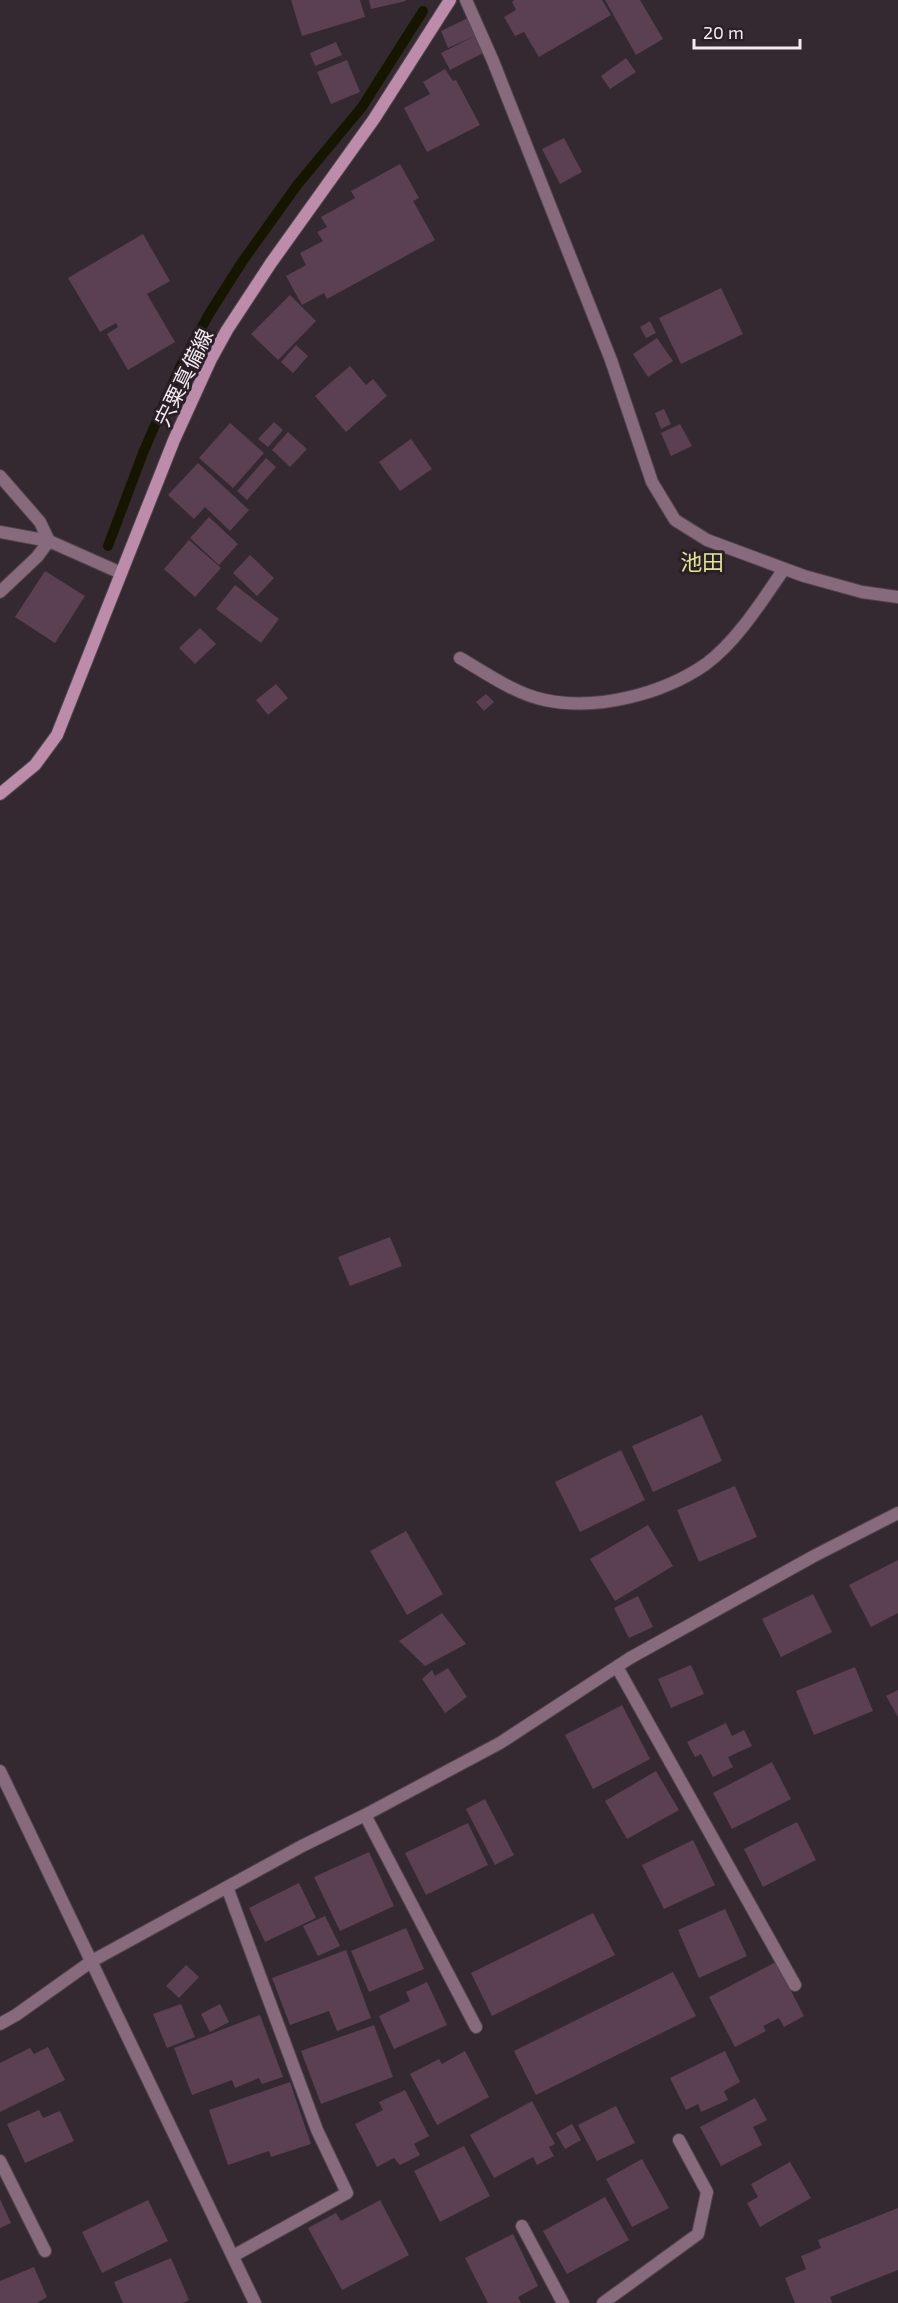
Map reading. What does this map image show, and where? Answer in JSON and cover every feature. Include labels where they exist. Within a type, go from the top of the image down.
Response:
[{"type":"main road","name":"宍粟真備線","points":[[0,794],[35,765],[57,735],[174,440],[196,390],[227,330],[271,263],[374,119],[450,0]]},
{"type":"street","points":[[466,0],[493,61],[611,360],[652,482],[675,520],[707,540],[784,569],[862,592],[898,597]]},
{"type":"street","points":[[0,476],[40,522],[49,541]]},
{"type":"street","points":[[0,532],[49,541],[121,573]]},
{"type":"street","points":[[0,592],[37,557],[49,541]]},
{"type":"street","points":[[459,658],[516,690],[545,700],[582,702],[622,699],[670,684],[707,663],[746,624],[784,569]]},
{"type":"street","points":[[0,2024],[92,1961],[302,1846],[500,1743],[617,1667],[814,1556],[898,1513]]},
{"type":"street","points":[[617,1667],[795,1985]]},
{"type":"street","points":[[0,1771],[255,2303]]},
{"type":"street","points":[[365,1815],[476,2027]]},
{"type":"street","points":[[227,1887],[317,2130],[347,2193],[233,2256]]},
{"type":"street","points":[[603,2303],[698,2234],[707,2192],[680,2140]]},
{"type":"street","points":[[0,2161],[45,2251]]},
{"type":"street","points":[[522,2226],[563,2303]]},
{"type":"building","points":[[291,0],[360,0],[365,17],[302,36]]},
{"type":"building","points":[[369,0],[405,0],[406,1],[371,9]]},
{"type":"building","points":[[514,0],[602,0],[611,15],[539,57],[524,32],[515,36],[504,17],[516,10],[512,2]]},
{"type":"building","points":[[605,0],[640,0],[663,39],[636,55]]},
{"type":"building","points":[[468,18],[477,35],[448,48],[441,31]]},
{"type":"building","points":[[475,36],[483,53],[450,70],[441,53]]},
{"type":"building","points":[[336,42],[342,55],[315,66],[310,53]]},
{"type":"building","points":[[626,58],[636,72],[610,89],[601,76]]},
{"type":"building","points":[[347,60],[360,92],[331,104],[317,72]]},
{"type":"building","points":[[445,69],[453,81],[456,80],[480,125],[427,152],[404,108],[430,94],[423,82]]},
{"type":"building","points":[[564,138],[582,172],[560,184],[542,149]]},
{"type":"building","points":[[400,164],[419,198],[413,201],[435,240],[327,299],[324,293],[302,305],[286,276],[306,265],[300,253],[323,241],[317,232],[327,227],[321,217],[355,198],[351,191]]},
{"type":"building","points":[[143,234],[170,281],[147,294],[175,342],[128,370],[107,334],[118,327],[116,323],[100,332],[68,278]]},
{"type":"building","points":[[721,288],[743,334],[681,364],[659,318]]},
{"type":"building","points":[[290,295],[316,321],[278,360],[251,334]]},
{"type":"building","points":[[650,321],[656,333],[646,338],[640,327]]},
{"type":"building","points":[[657,338],[673,361],[648,377],[633,354]]},
{"type":"building","points":[[296,345],[308,356],[293,373],[281,362]]},
{"type":"building","points":[[350,366],[366,385],[373,379],[387,396],[346,432],[315,396]]},
{"type":"building","points":[[664,409],[671,424],[661,429],[655,413]]},
{"type":"building","points":[[274,422],[283,430],[268,447],[258,439]]},
{"type":"building","points":[[230,423],[264,453],[233,488],[199,458]]},
{"type":"building","points":[[680,424],[692,446],[671,456],[661,433]]},
{"type":"building","points":[[288,432],[307,449],[290,467],[272,450]]},
{"type":"building","points":[[411,439],[432,469],[400,491],[379,462]]},
{"type":"building","points":[[266,458],[276,467],[247,500],[237,491]]},
{"type":"building","points":[[198,463],[249,510],[230,531],[205,507],[194,519],[168,495]]},
{"type":"building","points":[[209,517],[238,544],[219,565],[190,538]]},
{"type":"building","points":[[189,540],[221,568],[195,597],[164,569]]},
{"type":"building","points":[[250,555],[274,578],[257,596],[233,573]]},
{"type":"building","points":[[45,571],[85,596],[55,643],[15,617]]},
{"type":"building","points":[[235,585],[279,619],[261,643],[216,609]]},
{"type":"building","points":[[200,628],[216,644],[195,664],[179,648]]},
{"type":"building","points":[[276,684],[288,698],[268,715],[256,700]]},
{"type":"building","points":[[486,694],[494,702],[484,711],[476,702]]},
{"type":"building","points":[[390,1237],[402,1266],[350,1286],[338,1257]]},
{"type":"building","points":[[702,1415],[722,1461],[653,1492],[632,1446]]},
{"type":"building","points":[[621,1450],[645,1500],[580,1532],[555,1482]]},
{"type":"building","points":[[735,1486],[757,1537],[699,1562],[677,1510]]},
{"type":"building","points":[[648,1525],[673,1566],[615,1601],[590,1559]]},
{"type":"building","points":[[406,1531],[443,1594],[407,1615],[370,1551]]},
{"type":"building","points":[[898,1560],[898,1613],[871,1627],[849,1585]]},
{"type":"building","points":[[813,1594],[832,1632],[781,1657],[762,1619]]},
{"type":"building","points":[[638,1596],[653,1627],[629,1638],[614,1608]]},
{"type":"building","points":[[442,1613],[466,1644],[425,1666],[399,1641]]},
{"type":"building","points":[[691,1665],[704,1694],[671,1708],[658,1679]]},
{"type":"building","points":[[855,1667],[873,1711],[814,1735],[796,1691]]},
{"type":"building","points":[[448,1668],[467,1697],[445,1713],[422,1679],[432,1670],[435,1676]]},
{"type":"building","points":[[898,1690],[898,1717],[886,1696]]},
{"type":"building","points":[[622,1705],[650,1759],[593,1789],[565,1735]]},
{"type":"building","points":[[726,1723],[732,1736],[744,1730],[752,1746],[728,1757],[733,1767],[713,1777],[701,1754],[695,1757],[687,1742]]},
{"type":"building","points":[[772,1762],[791,1799],[732,1829],[713,1793]]},
{"type":"building","points":[[656,1771],[679,1810],[627,1839],[605,1801]]},
{"type":"building","points":[[485,1799],[514,1855],[495,1865],[466,1809]]},
{"type":"building","points":[[797,1822],[816,1860],[763,1887],[744,1849]]},
{"type":"building","points":[[468,1823],[488,1865],[426,1895],[405,1853]]},
{"type":"building","points":[[693,1840],[715,1885],[664,1909],[642,1865]]},
{"type":"building","points":[[369,1852],[394,1906],[340,1931],[314,1877]]},
{"type":"building","points":[[299,1883],[316,1918],[265,1942],[249,1908]]},
{"type":"building","points":[[725,1909],[747,1956],[699,1978],[678,1930]]},
{"type":"building","points":[[593,1913],[615,1955],[492,2016],[471,1973]]},
{"type":"building","points":[[325,1916],[340,1946],[318,1956],[303,1926]]},
{"type":"building","points":[[406,1928],[424,1969],[369,1992],[351,1951]]},
{"type":"building","points":[[346,1950],[371,2018],[337,2031],[329,2011],[290,2025],[272,1978]]},
{"type":"building","points":[[776,1962],[804,2016],[784,2027],[779,2018],[763,2026],[766,2031],[735,2047],[709,1997]]},
{"type":"building","points":[[186,1965],[199,1977],[179,1998],[166,1986]]},
{"type":"building","points":[[673,1972],[696,2016],[536,2095],[514,2051]]},
{"type":"building","points":[[427,1982],[447,2025],[394,2049],[379,2016],[410,2001],[406,1992]]},
{"type":"building","points":[[181,2004],[195,2037],[167,2048],[153,2014]]},
{"type":"building","points":[[220,2004],[229,2022],[210,2032],[201,2014]]},
{"type":"building","points":[[260,2015],[283,2077],[262,2084],[259,2078],[235,2088],[232,2080],[192,2095],[174,2048]]},
{"type":"building","points":[[374,2025],[393,2077],[321,2104],[301,2051]]},
{"type":"building","points":[[48,2047],[65,2080],[0,2112],[0,2063],[30,2048],[34,2054]]},
{"type":"building","points":[[465,2051],[489,2097],[437,2125],[410,2074],[439,2059],[442,2064]]},
{"type":"building","points":[[725,2051],[740,2082],[724,2091],[728,2100],[701,2112],[698,2104],[686,2110],[670,2078]]},
{"type":"building","points":[[290,2082],[311,2144],[271,2157],[269,2151],[228,2165],[209,2110]]},
{"type":"building","points":[[405,2090],[429,2136],[414,2144],[420,2155],[400,2165],[394,2158],[377,2167],[355,2124],[383,2110],[379,2102]]},
{"type":"building","points":[[755,2098],[767,2120],[753,2127],[762,2145],[721,2166],[700,2127]]},
{"type":"building","points":[[532,2101],[555,2144],[549,2147],[554,2156],[537,2165],[533,2157],[494,2178],[470,2135]]},
{"type":"building","points":[[616,2106],[635,2143],[597,2161],[578,2125]]},
{"type":"building","points":[[39,2110],[43,2118],[60,2111],[74,2141],[25,2163],[7,2124]]},
{"type":"building","points":[[572,2124],[581,2140],[565,2149],[556,2133]]},
{"type":"building","points":[[464,2146],[490,2196],[440,2222],[414,2171]]},
{"type":"building","points":[[642,2159],[669,2208],[632,2227],[606,2179]]},
{"type":"building","points":[[790,2162],[811,2198],[760,2227],[747,2203],[758,2197],[751,2184]]},
{"type":"building","points":[[605,2197],[629,2240],[567,2274],[543,2231]]},
{"type":"building","points":[[0,2199],[11,2223],[0,2228]]},
{"type":"building","points":[[148,2200],[168,2241],[102,2273],[82,2232]]},
{"type":"building","points":[[380,2200],[409,2255],[342,2290],[308,2228],[336,2213],[341,2221]]},
{"type":"building","points":[[898,2208],[898,2270],[830,2297],[832,2303],[795,2303],[785,2278],[806,2269],[801,2256],[821,2248],[818,2240]]},
{"type":"building","points":[[513,2234],[538,2286],[518,2297],[521,2303],[488,2303],[465,2258]]},
{"type":"building","points":[[171,2258],[189,2300],[183,2303],[123,2303],[114,2282]]},
{"type":"building","points":[[34,2267],[47,2297],[37,2303],[0,2303],[0,2281]]},
{"type":"waterway","points":[[108,546],[143,453],[180,367],[209,314],[242,262],[298,184],[362,107],[423,11]]},
{"type":"district","name":"池田","points":[[702,561]]}]
